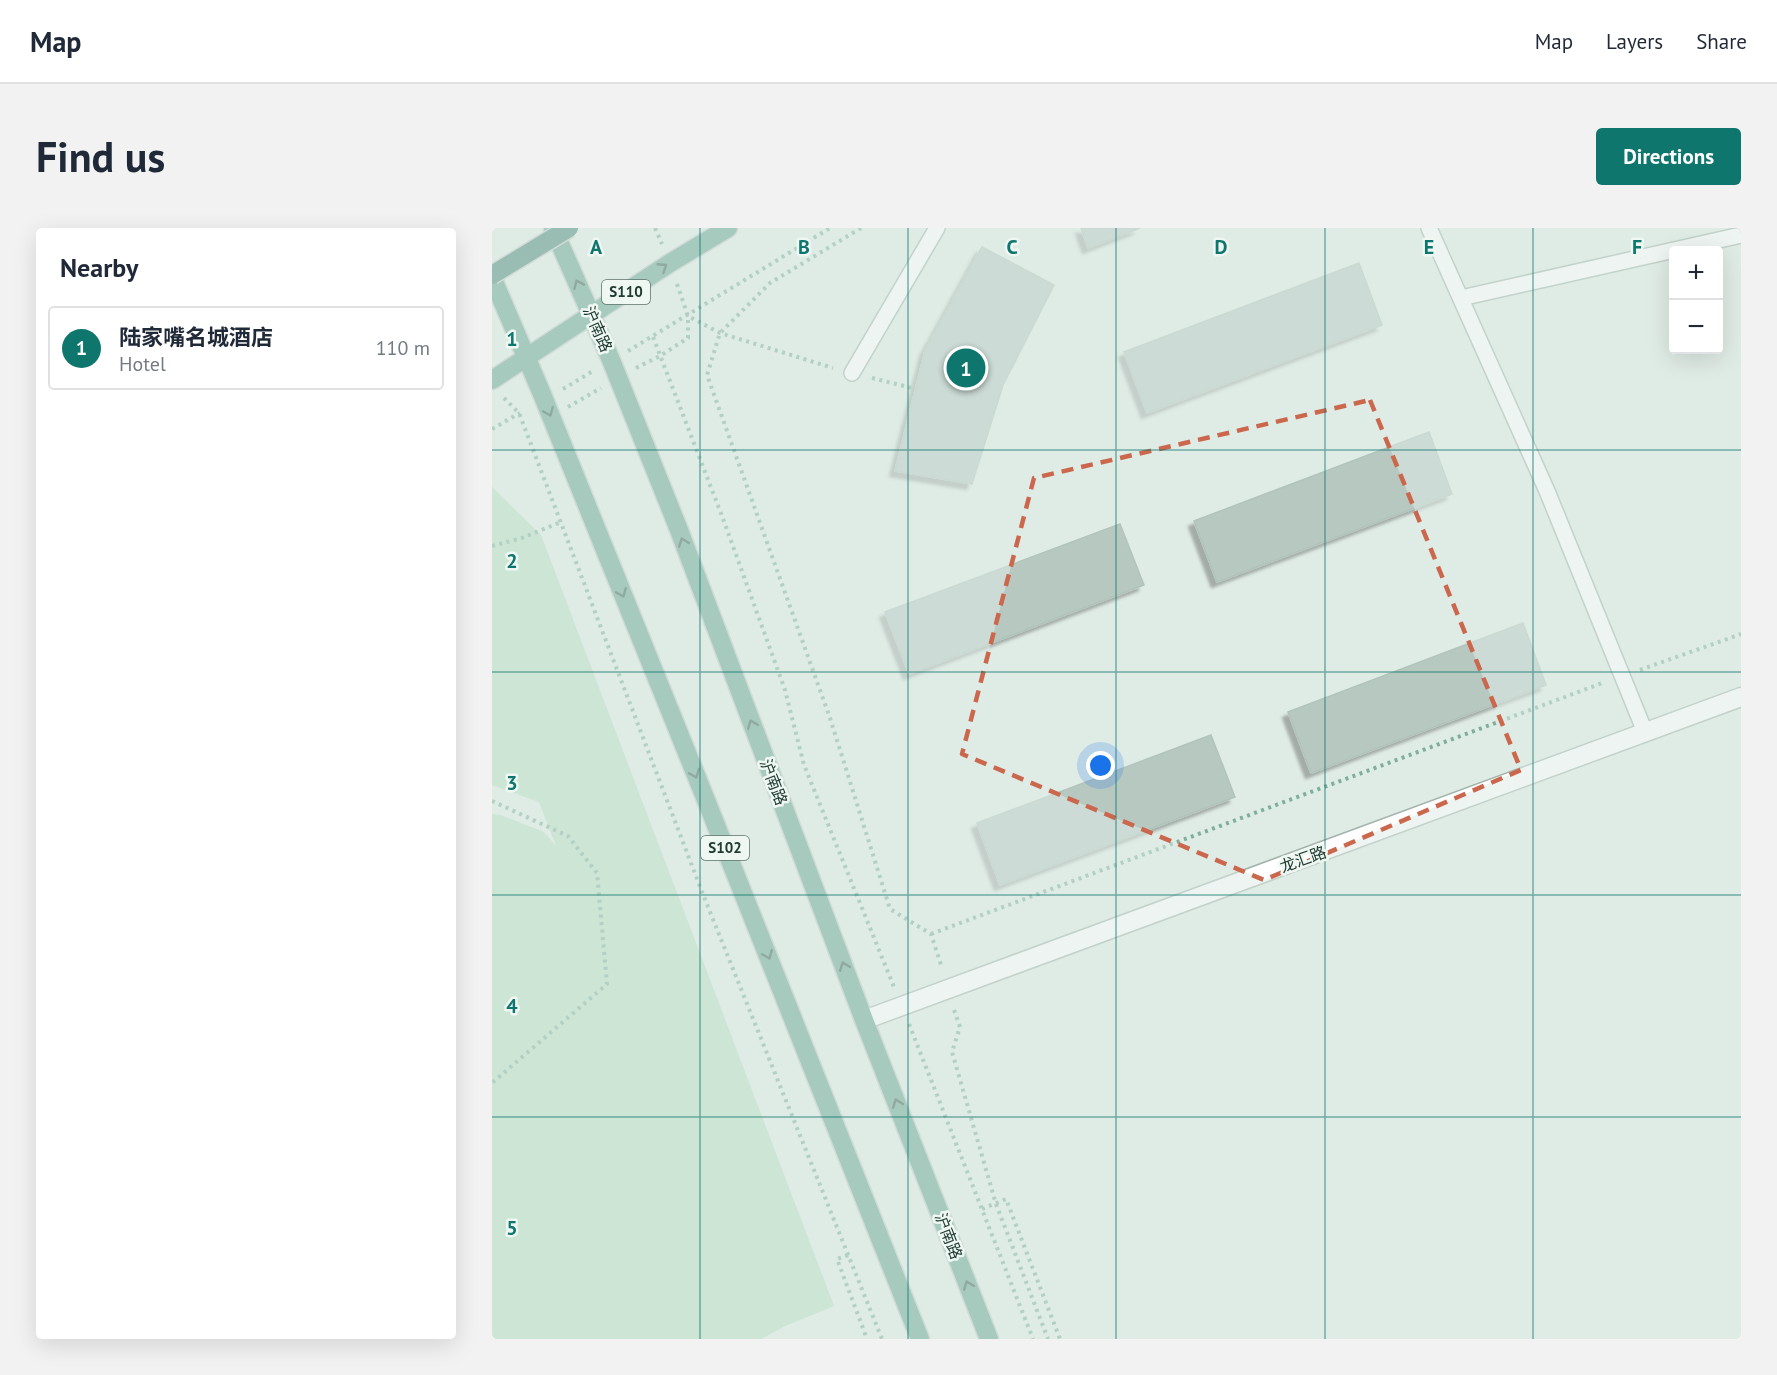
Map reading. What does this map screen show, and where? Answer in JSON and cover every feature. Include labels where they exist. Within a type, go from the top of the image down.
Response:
[{"type":"highway","points":[[492,276],[569,228]]},
{"type":"main road","name":"沪南路","points":[[553,228],[611,360],[679,530],[864,1020],[989,1339]]},
{"type":"main road","name":"S110","points":[[492,380],[670,263],[728,228]]},
{"type":"main road","name":"S102","points":[[492,276],[715,822],[920,1339]]},
{"type":"street","name":"龙汇路","points":[[864,1020],[1741,697]]},
{"type":"lane","points":[[852,374],[937,228]]},
{"type":"lane","points":[[1429,228],[1547,491],[1645,732]]},
{"type":"lane","points":[[1461,298],[1741,235]]},
{"type":"path","points":[[655,228],[688,316],[720,333],[852,374],[916,389]]},
{"type":"path","points":[[492,429],[688,316],[830,228]]},
{"type":"path","points":[[861,228],[770,283],[720,333],[707,375],[830,718],[890,909],[931,934],[960,1027],[952,1052],[996,1204],[1048,1339]]},
{"type":"path","points":[[652,337],[722,516],[785,690],[804,765],[1033,1339]]},
{"type":"path","points":[[519,413],[702,892],[882,1339]]},
{"type":"path","points":[[492,546],[522,538],[561,522]]},
{"type":"path","points":[[931,934],[1622,676],[1741,634]]},
{"type":"path","points":[[492,801],[568,836],[597,873],[607,984],[492,1083]]},
{"type":"path","points":[[982,1209],[1006,1199],[1060,1339]]},
{"type":"path","points":[[848,1255],[837,1259],[867,1339]]},
{"type":"highlighted area","points":[[1370,400],[1521,770],[1264,880],[962,754],[1034,478]]},
{"type":"green space","points":[[492,487],[541,535],[834,1306],[785,1326],[761,1339],[492,1339],[492,814],[544,832],[556,846],[539,802],[492,785]]},
{"type":"building","points":[[1081,228],[1140,228],[1088,248]]},
{"type":"building","points":[[982,247],[1054,285],[1003,385],[972,484],[895,471],[925,351]]},
{"type":"building","points":[[1359,263],[1382,325],[1147,413],[1124,352]]},
{"type":"building","points":[[1429,432],[1452,494],[1217,582],[1194,521]]},
{"type":"building","points":[[1120,524],[1144,585],[909,674],[885,612]]},
{"type":"building","points":[[1523,623],[1546,685],[1311,773],[1288,712]]},
{"type":"building","points":[[1211,735],[1235,797],[1000,885],[977,823]]},
{"type":"place","name":"陆家嘴名城酒店","points":[[966,368]]}]
